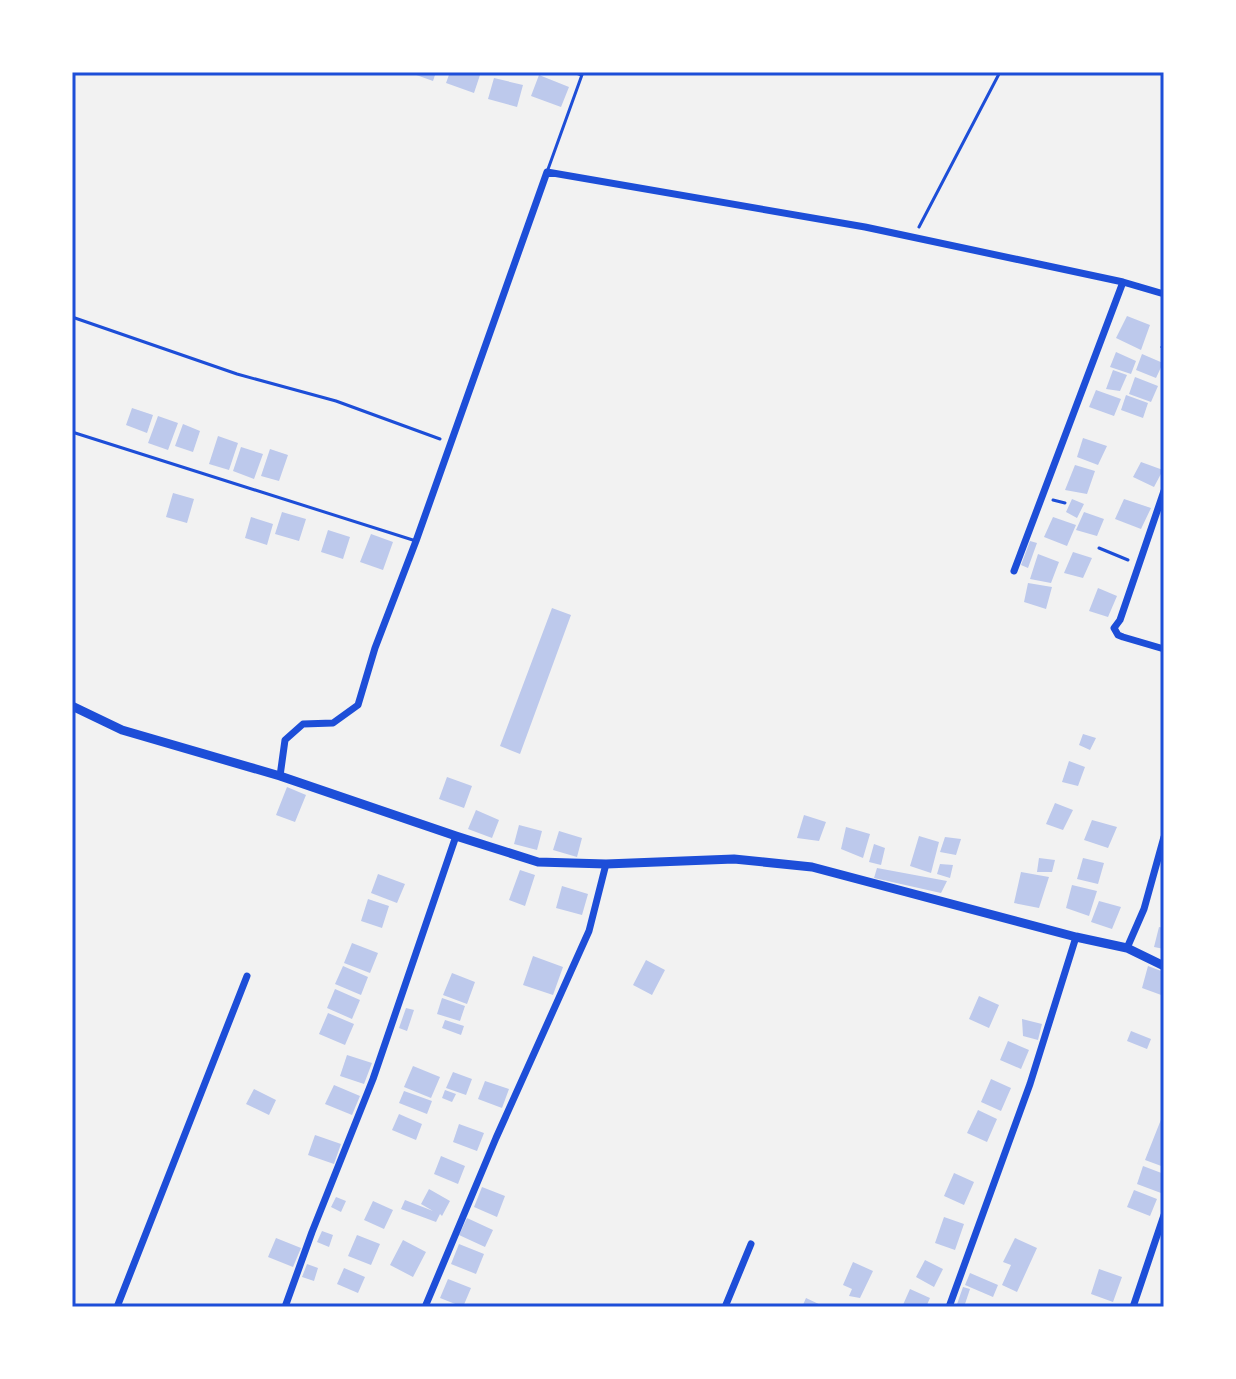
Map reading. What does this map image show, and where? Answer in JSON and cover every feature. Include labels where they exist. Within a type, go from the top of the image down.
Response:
[{"type":"street","points":[[280,776],[285,740],[303,724],[333,723],[358,705],[375,648],[547,172],[914,237],[1123,282],[1164,294]]},
{"type":"street","points":[[1014,571],[1123,282]]},
{"type":"street","points":[[1164,491],[1120,620],[1114,628],[1123,637],[1164,649]]},
{"type":"street","points":[[72,706],[122,730],[280,776],[538,862],[606,864],[734,859],[812,867],[1127,948],[1164,966]]},
{"type":"street","points":[[285,1307],[373,1079],[456,836]]},
{"type":"street","points":[[1127,948],[1144,909],[1164,837]]},
{"type":"street","points":[[425,1307],[496,1138],[589,931],[606,864]]},
{"type":"street","points":[[949,1307],[1030,1084],[1076,937]]},
{"type":"street","points":[[117,1307],[247,976]]},
{"type":"street","points":[[1133,1307],[1164,1215]]},
{"type":"street","points":[[725,1307],[751,1244]]},
{"type":"lane","points":[[547,172],[583,74],[573,72]]},
{"type":"lane","points":[[72,432],[416,541]]},
{"type":"path","points":[[914,237],[1000,72]]},
{"type":"path","points":[[72,317],[237,374],[336,401],[450,443]]},
{"type":"path","points":[[1099,548],[1139,564]]},
{"type":"building","points":[[408,72],[436,72],[433,81]]},
{"type":"building","points":[[450,72],[481,72],[474,93],[446,83]]},
{"type":"building","points":[[539,75],[569,87],[561,107],[531,96]]},
{"type":"building","points":[[494,78],[523,85],[517,107],[488,99]]},
{"type":"building","points":[[1127,316],[1150,325],[1141,350],[1116,338]]},
{"type":"building","points":[[1116,352],[1136,361],[1131,374],[1110,367]]},
{"type":"building","points":[[1142,354],[1163,363],[1156,378],[1136,370]]},
{"type":"building","points":[[1113,370],[1127,375],[1120,391],[1106,389]]},
{"type":"building","points":[[1135,377],[1158,386],[1151,402],[1129,394]]},
{"type":"building","points":[[1096,390],[1121,399],[1114,416],[1089,407]]},
{"type":"building","points":[[1126,395],[1148,403],[1143,418],[1121,410]]},
{"type":"building","points":[[132,408],[153,415],[147,433],[126,425]]},
{"type":"building","points":[[158,416],[178,423],[168,450],[148,443]]},
{"type":"building","points":[[183,424],[200,431],[193,452],[175,446]]},
{"type":"building","points":[[218,436],[238,443],[229,470],[209,464]]},
{"type":"building","points":[[1083,438],[1107,446],[1098,465],[1077,457]]},
{"type":"building","points":[[241,447],[263,454],[254,479],[233,471]]},
{"type":"building","points":[[270,449],[288,455],[279,481],[261,476]]},
{"type":"building","points":[[1141,462],[1163,470],[1154,487],[1133,477]]},
{"type":"building","points":[[1075,465],[1095,471],[1087,494],[1065,490]]},
{"type":"building","points":[[173,493],[194,499],[187,523],[166,517]]},
{"type":"building","points":[[1072,499],[1084,504],[1077,518],[1066,512]]},
{"type":"building","points":[[1124,499],[1151,508],[1141,529],[1115,519]]},
{"type":"building","points":[[282,512],[306,519],[299,541],[275,534]]},
{"type":"building","points":[[1084,512],[1104,519],[1097,536],[1076,530]]},
{"type":"building","points":[[251,517],[273,524],[267,545],[245,538]]},
{"type":"building","points":[[1053,517],[1076,525],[1067,546],[1044,537]]},
{"type":"building","points":[[328,530],[350,537],[343,559],[321,552]]},
{"type":"building","points":[[371,534],[393,542],[383,570],[360,562]]},
{"type":"building","points":[[1030,541],[1037,543],[1028,568],[1021,565]]},
{"type":"building","points":[[1073,552],[1092,558],[1083,578],[1064,573]]},
{"type":"building","points":[[1038,554],[1059,562],[1051,583],[1030,579]]},
{"type":"building","points":[[1028,583],[1052,587],[1046,609],[1024,602]]},
{"type":"building","points":[[1098,588],[1117,596],[1108,617],[1089,611]]},
{"type":"building","points":[[552,608],[571,615],[520,754],[500,746]]},
{"type":"building","points":[[1083,734],[1096,738],[1090,750],[1079,745]]},
{"type":"building","points":[[1069,761],[1085,767],[1078,786],[1062,782]]},
{"type":"building","points":[[447,777],[472,786],[464,808],[439,799]]},
{"type":"building","points":[[287,787],[306,795],[295,822],[276,815]]},
{"type":"building","points":[[1055,803],[1073,810],[1063,830],[1046,824]]},
{"type":"building","points":[[476,810],[499,820],[492,838],[468,829]]},
{"type":"building","points":[[804,815],[826,822],[819,841],[797,838]]},
{"type":"building","points":[[1092,820],[1117,827],[1108,848],[1084,840]]},
{"type":"building","points":[[519,825],[542,831],[537,850],[514,844]]},
{"type":"building","points":[[846,827],[870,834],[863,858],[841,849]]},
{"type":"building","points":[[559,831],[582,838],[577,857],[553,850]]},
{"type":"building","points":[[919,836],[939,842],[931,873],[910,866]]},
{"type":"building","points":[[945,837],[961,839],[956,855],[940,852]]},
{"type":"building","points":[[874,844],[885,848],[881,865],[869,862]]},
{"type":"building","points":[[1039,858],[1055,860],[1052,872],[1037,872]]},
{"type":"building","points":[[1083,858],[1104,863],[1098,884],[1077,879]]},
{"type":"building","points":[[940,864],[953,865],[950,878],[937,874]]},
{"type":"building","points":[[877,868],[947,881],[941,893],[874,878]]},
{"type":"building","points":[[520,870],[535,875],[525,906],[509,900]]},
{"type":"building","points":[[1021,872],[1049,877],[1039,908],[1014,903]]},
{"type":"building","points":[[378,874],[405,884],[397,903],[371,893]]},
{"type":"building","points":[[1072,885],[1097,891],[1089,916],[1066,908]]},
{"type":"building","points":[[562,886],[588,894],[582,915],[556,908]]},
{"type":"building","points":[[368,899],[389,906],[382,928],[361,921]]},
{"type":"building","points":[[1099,901],[1121,907],[1112,929],[1091,922]]},
{"type":"building","points":[[1159,927],[1164,928],[1164,949],[1154,947]]},
{"type":"building","points":[[352,943],[378,953],[370,973],[344,963]]},
{"type":"building","points":[[533,956],[563,967],[553,995],[523,985]]},
{"type":"building","points":[[646,960],[665,970],[652,995],[633,985]]},
{"type":"building","points":[[343,966],[368,977],[361,995],[335,984]]},
{"type":"building","points":[[1148,966],[1164,972],[1164,996],[1142,988]]},
{"type":"building","points":[[452,973],[475,982],[467,1004],[443,995]]},
{"type":"building","points":[[335,989],[360,1000],[352,1019],[327,1008]]},
{"type":"building","points":[[979,996],[999,1005],[989,1028],[969,1019]]},
{"type":"building","points":[[442,998],[465,1006],[460,1021],[437,1014]]},
{"type":"building","points":[[406,1008],[414,1010],[407,1031],[399,1028]]},
{"type":"building","points":[[328,1013],[354,1024],[345,1045],[319,1034]]},
{"type":"building","points":[[1022,1019],[1042,1024],[1038,1040],[1023,1036]]},
{"type":"building","points":[[445,1020],[464,1026],[461,1035],[442,1028]]},
{"type":"building","points":[[1131,1031],[1151,1039],[1147,1049],[1127,1041]]},
{"type":"building","points":[[1008,1041],[1029,1050],[1021,1069],[1000,1060]]},
{"type":"building","points":[[347,1055],[372,1063],[364,1084],[340,1076]]},
{"type":"building","points":[[413,1066],[440,1077],[431,1098],[404,1087]]},
{"type":"building","points":[[453,1072],[472,1079],[466,1095],[446,1088]]},
{"type":"building","points":[[991,1079],[1011,1088],[1001,1111],[981,1102]]},
{"type":"building","points":[[485,1081],[509,1089],[502,1108],[478,1099]]},
{"type":"building","points":[[334,1085],[360,1096],[352,1115],[325,1104]]},
{"type":"building","points":[[254,1089],[276,1100],[269,1115],[246,1104]]},
{"type":"building","points":[[445,1090],[456,1094],[452,1102],[442,1098]]},
{"type":"building","points":[[404,1091],[432,1101],[427,1114],[399,1103]]},
{"type":"building","points":[[978,1110],[997,1119],[987,1142],[967,1133]]},
{"type":"building","points":[[399,1114],[422,1124],[416,1140],[392,1130]]},
{"type":"building","points":[[1164,1118],[1164,1167],[1145,1160]]},
{"type":"building","points":[[459,1124],[484,1133],[477,1151],[453,1142]]},
{"type":"building","points":[[315,1135],[341,1144],[334,1164],[308,1155]]},
{"type":"building","points":[[441,1156],[465,1166],[458,1184],[434,1174]]},
{"type":"building","points":[[1143,1166],[1164,1174],[1161,1193],[1137,1184]]},
{"type":"building","points":[[954,1173],[974,1182],[964,1205],[944,1196]]},
{"type":"building","points":[[482,1187],[505,1196],[497,1217],[474,1207]]},
{"type":"building","points":[[429,1189],[450,1201],[436,1222],[401,1209],[405,1200],[433,1211],[421,1204]]},
{"type":"building","points":[[1134,1190],[1157,1199],[1150,1216],[1127,1207]]},
{"type":"building","points":[[336,1197],[346,1201],[341,1212],[331,1207]]},
{"type":"building","points":[[373,1201],[393,1210],[384,1229],[364,1220]]},
{"type":"building","points":[[944,1217],[964,1224],[955,1250],[935,1243]]},
{"type":"building","points":[[467,1218],[493,1230],[485,1247],[459,1235]]},
{"type":"building","points":[[322,1231],[333,1235],[329,1247],[317,1242]]},
{"type":"building","points":[[357,1235],[380,1244],[371,1265],[348,1256]]},
{"type":"building","points":[[276,1238],[301,1248],[293,1267],[268,1257]]},
{"type":"building","points":[[1015,1238],[1037,1248],[1017,1292],[1002,1285],[1011,1265],[1003,1262]]},
{"type":"building","points":[[403,1240],[426,1252],[413,1277],[390,1265]]},
{"type":"building","points":[[459,1244],[484,1254],[476,1274],[451,1264]]},
{"type":"building","points":[[925,1260],[943,1269],[934,1287],[916,1277]]},
{"type":"building","points":[[853,1262],[873,1271],[860,1298],[849,1296],[852,1289],[843,1285]]},
{"type":"building","points":[[307,1264],[318,1268],[314,1281],[302,1277]]},
{"type":"building","points":[[344,1268],[365,1277],[358,1293],[337,1284]]},
{"type":"building","points":[[1099,1269],[1122,1277],[1113,1302],[1091,1294]]},
{"type":"building","points":[[970,1273],[998,1285],[993,1297],[965,1285]]},
{"type":"building","points":[[448,1279],[471,1288],[463,1307],[440,1298]]},
{"type":"building","points":[[963,1287],[970,1289],[964,1307],[956,1307]]},
{"type":"building","points":[[910,1289],[930,1298],[926,1307],[902,1307]]},
{"type":"building","points":[[806,1298],[825,1307],[802,1307]]}]
